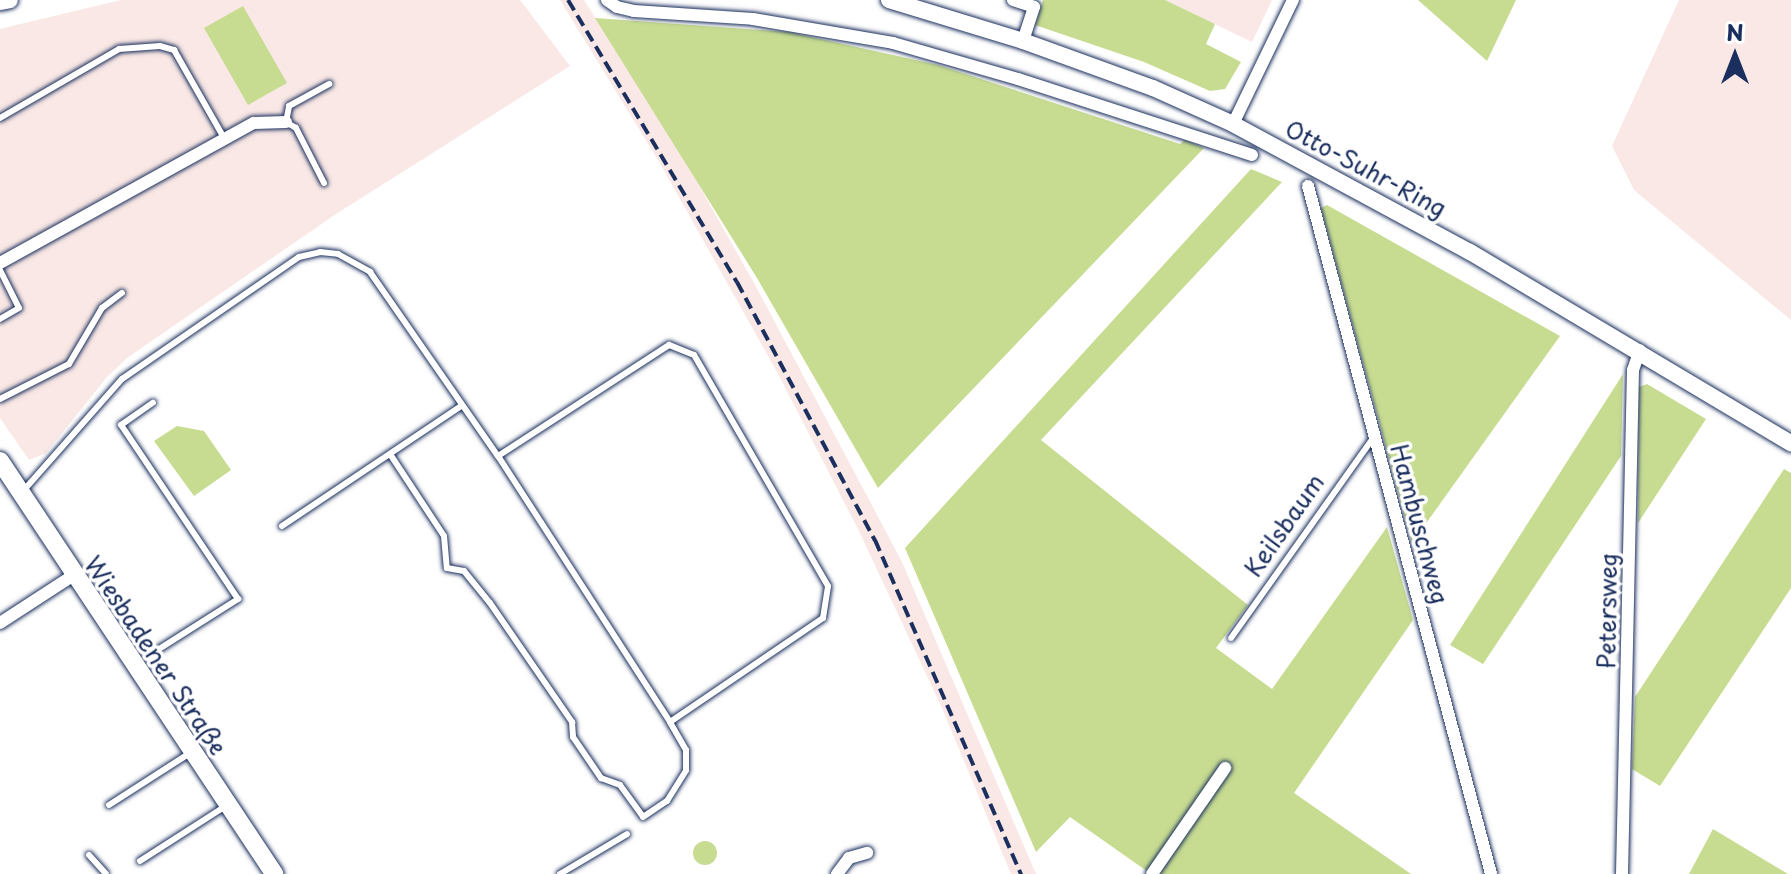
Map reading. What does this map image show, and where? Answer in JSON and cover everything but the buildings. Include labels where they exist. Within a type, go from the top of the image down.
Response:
[{"type":"main road","name":"Wiesbadener Straße","points":[[0,461],[274,874]]},
{"type":"street","points":[[0,2],[10,0]]},
{"type":"street","points":[[607,0],[617,7],[634,11],[753,19],[893,43],[1018,79],[1252,155]]},
{"type":"street","name":"Otto-Suhr-Ring","points":[[889,0],[1023,41],[1153,88],[1233,124],[1470,252],[1640,350],[1791,443]]},
{"type":"street","points":[[1013,0],[1036,4],[1023,41]]},
{"type":"street","points":[[1233,124],[1293,0]]},
{"type":"street","points":[[0,263],[254,123],[286,122]]},
{"type":"street","name":"Hambuschweg","points":[[1308,186],[1491,874]]},
{"type":"street","name":"Petersweg","points":[[1622,874],[1633,370],[1640,350]]},
{"type":"street","points":[[0,623],[74,575]]},
{"type":"street","points":[[1152,874],[1225,768]]},
{"type":"street","points":[[837,874],[849,858],[867,853]]},
{"type":"lane","points":[[0,118],[119,49],[160,46],[174,50],[224,138]]},
{"type":"lane","points":[[324,183],[296,128],[286,122],[289,106],[329,84]]},
{"type":"lane","points":[[21,492],[35,481],[122,379],[299,257],[320,252],[355,261],[370,272],[498,456],[670,722],[686,750],[686,770],[667,801],[643,817],[620,785],[601,778],[573,737],[572,722],[490,603],[464,571],[447,568],[444,536],[390,454]]},
{"type":"lane","points":[[0,270],[19,308],[0,319]]},
{"type":"lane","points":[[0,399],[69,364],[102,308],[122,293]]},
{"type":"lane","points":[[498,456],[669,345],[694,355],[828,586],[823,618],[670,722]]},
{"type":"lane","points":[[148,656],[238,599],[121,425],[153,403]]},
{"type":"lane","points":[[282,526],[461,406]]},
{"type":"lane","name":"Keilsbaum","points":[[1231,638],[1374,437]]},
{"type":"lane","points":[[109,805],[192,752]]},
{"type":"lane","points":[[140,861],[228,805]]},
{"type":"lane","points":[[560,874],[627,834]]},
{"type":"lane","points":[[89,855],[106,874]]},
{"type":"shaded area","points":[[121,0],[520,0],[570,66],[336,214],[127,358],[107,377],[46,453],[29,460],[0,418],[0,29]]},
{"type":"shaded area","points":[[560,0],[584,0],[669,132],[754,283],[902,562],[1036,874],[1011,874],[942,708],[858,529],[777,372],[661,165]]},
{"type":"shaded area","points":[[1165,0],[1272,0],[1252,42]]},
{"type":"shaded area","points":[[1679,0],[1791,0],[1791,320],[1634,190],[1612,146]]},
{"type":"green space","points":[[1043,0],[1165,0],[1215,24],[1206,44],[1241,62],[1225,89],[1210,91],[1144,62],[1035,25]]},
{"type":"green space","points":[[1418,0],[1516,0],[1487,61]]},
{"type":"green space","points":[[243,6],[287,83],[248,105],[204,28]]},
{"type":"green space","points":[[595,18],[789,32],[938,65],[1180,144],[1185,140],[1204,148],[878,488],[757,278]]},
{"type":"green space","points":[[1251,169],[1282,182],[1041,440],[1248,605],[1216,648],[1272,689],[1387,527],[1413,620],[1294,793],[1411,874],[1151,874],[1070,817],[1036,852],[905,548]]},
{"type":"green space","points":[[1327,205],[1560,336],[1412,543],[1321,208]]},
{"type":"green space","points":[[1623,374],[1621,456],[1483,664],[1450,645]]},
{"type":"green space","points":[[1647,384],[1706,419],[1638,523],[1639,387]]},
{"type":"green space","points":[[177,426],[204,431],[231,470],[194,496],[154,441]]},
{"type":"green space","points":[[1784,469],[1791,473],[1791,588],[1660,786],[1632,769],[1635,697]]},
{"type":"green space","points":[[1713,829],[1788,874],[1689,874]]},
{"type":"green space","points":[[705,841],[714,844],[717,853],[714,862],[705,865],[696,862],[693,853],[696,844]]},
{"type":"railway","points":[[568,0],[737,282],[875,540],[1021,874]]}]
